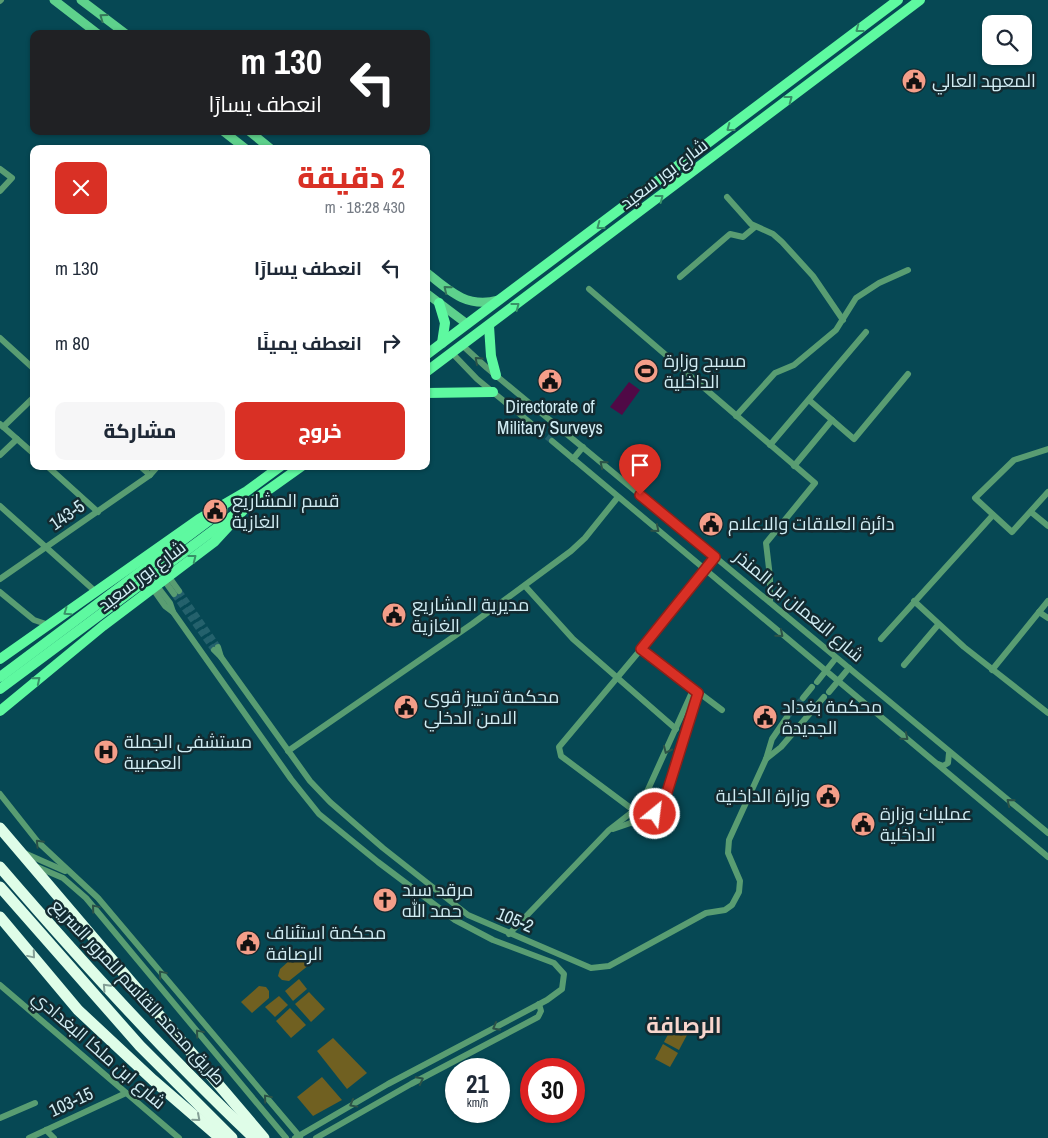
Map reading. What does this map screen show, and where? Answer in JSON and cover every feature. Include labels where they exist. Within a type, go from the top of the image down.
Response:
[{"type":"highway","points":[[0,828],[264,1138]]},
{"type":"highway","name":"طريق محمد القاسم للمرور السريع","points":[[0,867],[70,948],[152,1036],[207,1094],[254,1138]]},
{"type":"highway","name":"طريق محمد القاسم للمرور السريع","points":[[0,887],[140,1046],[232,1138]]},
{"type":"highway","points":[[0,918],[78,1010],[153,1080],[220,1138]]},
{"type":"main road","name":"شارع بور سعيد","points":[[430,352],[898,0]]},
{"type":"main road","name":"شارع بور سعيد","points":[[430,369],[920,0]]},
{"type":"main road","points":[[438,303],[445,324],[442,343]]},
{"type":"main road","points":[[489,326],[491,356],[496,375]]},
{"type":"main road","points":[[430,393],[493,392]]},
{"type":"main road","name":"شارع بور سعيد","points":[[0,659],[199,519],[247,491],[276,470]]},
{"type":"main road","name":"شارع بور سعيد","points":[[2,707],[224,533],[250,504],[297,470]]},
{"type":"main road","points":[[0,689],[5,678],[247,491]]},
{"type":"main road","points":[[5,678],[250,504]]},
{"type":"street","points":[[54,0],[93,30]]},
{"type":"street","points":[[81,0],[121,30]]},
{"type":"street","points":[[228,135],[241,145]]},
{"type":"street","points":[[253,135],[266,145]]},
{"type":"street","points":[[255,145],[259,140]]},
{"type":"street","points":[[0,169],[12,178],[0,191]]},
{"type":"street","points":[[727,197],[755,227],[773,234],[782,242],[813,276],[843,320]]},
{"type":"street","points":[[680,277],[730,234],[743,237],[755,227]]},
{"type":"street","points":[[736,416],[775,373],[794,365],[818,347],[843,320],[856,298],[879,283],[908,270]]},
{"type":"street","points":[[430,275],[462,299],[488,302],[506,296]]},
{"type":"street","points":[[590,289],[815,483],[766,543],[770,577],[770,602]]},
{"type":"street","points":[[430,296],[467,324]]},
{"type":"street","points":[[770,445],[866,332]]},
{"type":"street","points":[[0,338],[30,365]]},
{"type":"street","name":"شارع النعمان بن المنذر","points":[[462,345],[1048,833]]},
{"type":"street","points":[[452,353],[468,371],[533,425]]},
{"type":"street","points":[[808,400],[854,439],[908,374]]},
{"type":"street","points":[[30,401],[2,425],[30,450]]},
{"type":"street","points":[[794,466],[832,420]]},
{"type":"street","points":[[0,455],[17,439]]},
{"type":"street","name":"شارع النعمان بن المنذر","points":[[552,441],[825,672],[1048,857]]},
{"type":"street","points":[[573,459],[583,447]]},
{"type":"street","points":[[1048,449],[1014,460],[975,498],[1012,532],[1048,492]]},
{"type":"street","points":[[52,470],[98,512]]},
{"type":"street","points":[[144,470],[150,475]]},
{"type":"street","name":"143-5","points":[[0,579],[98,512],[154,470]]},
{"type":"street","points":[[288,751],[457,635],[581,543],[618,497]]},
{"type":"street","points":[[0,506],[96,592]]},
{"type":"street","points":[[1031,512],[1048,525]]},
{"type":"street","points":[[881,639],[993,515]]},
{"type":"street","points":[[644,818],[558,752],[560,745],[715,557]]},
{"type":"street","points":[[161,583],[176,592]]},
{"type":"street","points":[[0,794],[38,842],[98,898],[298,1137],[311,1128],[540,1004],[562,989],[564,978],[560,968],[550,962],[493,940],[456,920],[378,862],[319,814],[291,779],[173,612],[166,606],[161,583]]},
{"type":"street","points":[[525,586],[566,632],[676,729]]},
{"type":"street","points":[[0,592],[34,620],[49,625]]},
{"type":"street","points":[[914,601],[938,625],[1048,713]]},
{"type":"street","points":[[992,670],[1048,601]]},
{"type":"street","points":[[1039,612],[1048,618]]},
{"type":"street","points":[[34,620],[36,634]]},
{"type":"street","points":[[904,665],[938,625]]},
{"type":"street","name":"105-2","points":[[216,649],[288,751],[323,796],[383,848],[460,910],[509,934],[584,966],[599,968],[612,964],[706,913],[729,908],[739,892],[740,881],[728,853],[729,840],[766,759],[775,733],[787,717]]},
{"type":"street","points":[[641,649],[722,710]]},
{"type":"street","points":[[803,698],[836,658]]},
{"type":"street","name":"105-2","points":[[766,759],[786,742],[848,668]]},
{"type":"street","points":[[509,934],[604,835],[634,811],[646,797],[676,729],[696,691]]},
{"type":"street","points":[[604,835],[623,825],[655,814],[662,805],[696,691]]},
{"type":"street","points":[[775,733],[786,742]]},
{"type":"street","points":[[937,764],[943,766],[948,763],[949,752]]},
{"type":"street","points":[[19,851],[39,858],[77,877]]},
{"type":"street","points":[[31,865],[55,874],[81,892],[286,1138]]},
{"type":"street","name":"شارع ابن ملكا البغدادي","points":[[0,985],[179,1138]]},
{"type":"street","points":[[311,1128],[317,1137],[538,1017],[541,1011],[540,1004]]},
{"type":"street","points":[[430,1063],[435,1072]]},
{"type":"street","name":"103-15","points":[[29,1138],[126,1093]]},
{"type":"street","points":[[0,1118],[35,1102]]},
{"type":"street","points":[[46,1130],[54,1138]]},
{"type":"shaded area","points":[[629,382],[640,390],[622,415],[610,407]]},
{"type":"shaded area","points":[[299,952],[309,965],[289,981],[282,980],[278,976],[280,969]]},
{"type":"shaded area","points":[[299,979],[307,989],[293,1001],[285,991]]},
{"type":"shaded area","points":[[259,986],[266,987],[269,991],[269,998],[252,1013],[241,1002]]},
{"type":"shaded area","points":[[309,992],[325,1009],[311,1022],[295,1004]]},
{"type":"shaded area","points":[[279,996],[288,1005],[275,1017],[265,1007]]},
{"type":"shaded area","points":[[290,1008],[306,1025],[291,1038],[276,1021]]},
{"type":"shaded area","points":[[673,1025],[688,1033],[679,1050],[664,1042]]},
{"type":"shaded area","points":[[333,1038],[367,1073],[347,1089],[317,1051]]},
{"type":"shaded area","points":[[663,1044],[678,1053],[670,1067],[655,1059]]},
{"type":"shaded area","points":[[322,1077],[342,1100],[313,1116],[297,1097]]},
{"type":"tunnel","points":[[533,425],[552,441]]},
{"type":"tunnel","points":[[179,591],[218,647]]},
{"type":"tunnel","points":[[174,594],[214,650]]},
{"type":"tunnel","points":[[787,717],[803,698]]},
{"type":"place","name":"المعهد العالي","points":[[914,81]]},
{"type":"place","name":"مسبح وزارة الداخلية","points":[[646,371]]},
{"type":"place","name":"Directorate of Military Surveys","points":[[550,381]]},
{"type":"place","name":"قسم المشاريع الغازية","points":[[215,511]]},
{"type":"place","name":"دائرة العلاقات والاعلام","points":[[711,524]]},
{"type":"place","name":"مديرية المشاريع الغازية","points":[[394,615]]},
{"type":"place","name":"محكمة تمييز قوى الامن الدخلي","points":[[406,707]]},
{"type":"place","name":"محكمة بغداد الجديدة","points":[[765,717]]},
{"type":"place","name":"مستشفى الجملة العصبية","points":[[106,752]]},
{"type":"place","name":"وزارة الداخلية","points":[[828,796]]},
{"type":"place","name":"عمليات وزارة الداخلية","points":[[863,824]]},
{"type":"place","name":"مرقد سيد حمد الله","points":[[385,900]]},
{"type":"place","name":"محكمة استئناف الرصافة","points":[[248,943]]},
{"type":"district","name":"الرصافة","points":[[684,1025]]},
{"type":"route","points":[[640,495],[715,557],[699,580],[641,649],[698,693],[664,802],[655,814]]}]
